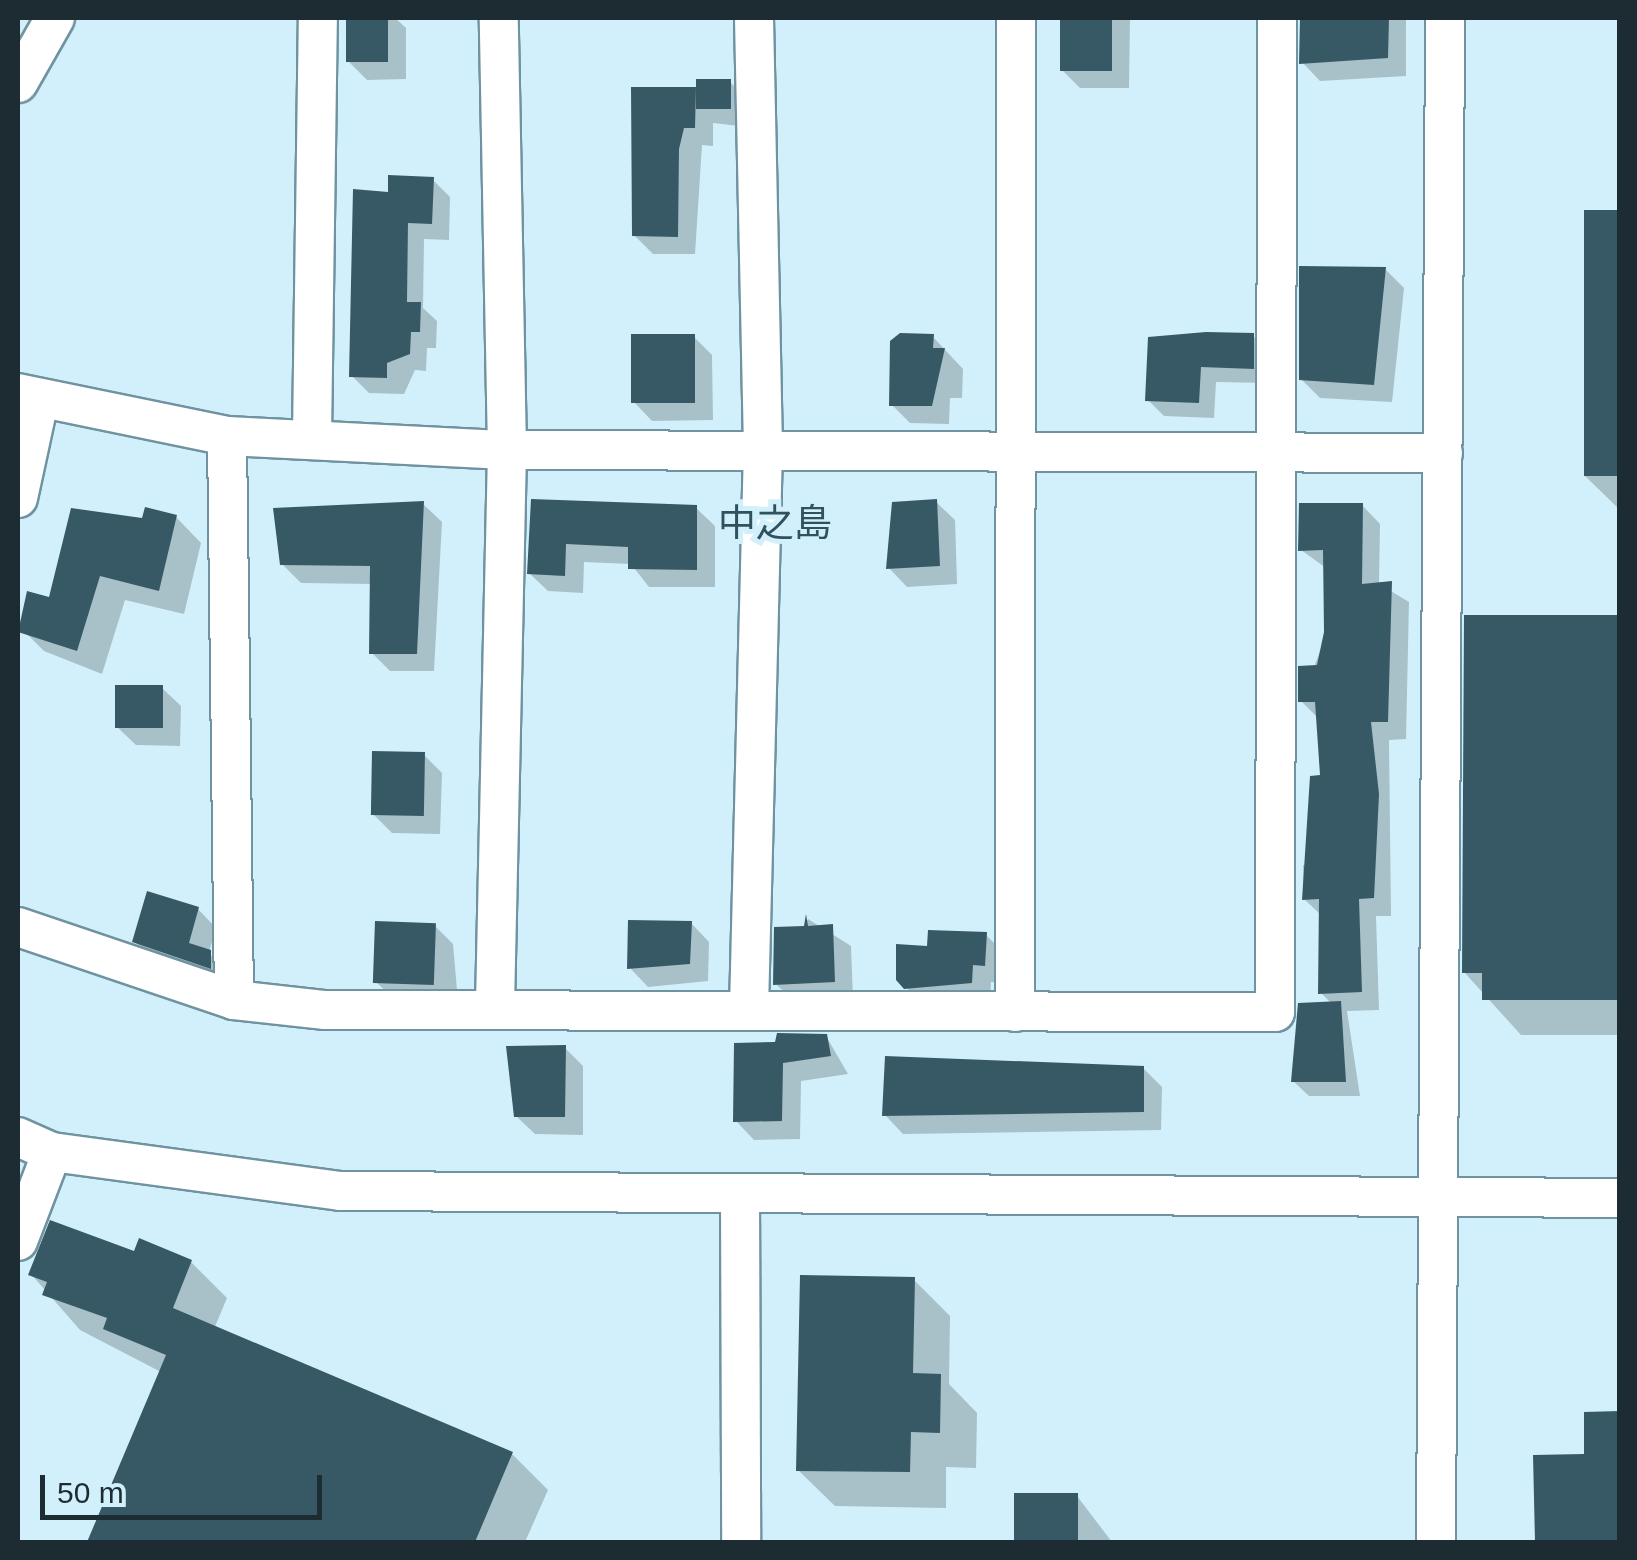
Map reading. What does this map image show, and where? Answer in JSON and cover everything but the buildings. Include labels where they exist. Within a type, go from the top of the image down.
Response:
[{"type":"street","points":[[18,83],[55,18]]},
{"type":"street","points":[[312,438],[318,18]]},
{"type":"street","points":[[495,1006],[507,450],[499,18]]},
{"type":"street","points":[[748,1009],[763,448],[754,18]]},
{"type":"street","points":[[1015,1012],[1016,18]]},
{"type":"street","points":[[18,928],[234,1000],[325,1010],[495,1006],[1275,1012],[1277,18]]},
{"type":"street","points":[[1436,1542],[1445,18]]},
{"type":"street","points":[[18,498],[28,397],[227,436],[507,450],[1443,453]]},
{"type":"street","points":[[227,436],[234,1000]]},
{"type":"street","points":[[18,1241],[34,1144],[340,1192],[1620,1198]]},
{"type":"street","points":[[740,1194],[741,1542]]},
{"type":"district","name":"中之島","points":[[775,524]]}]
